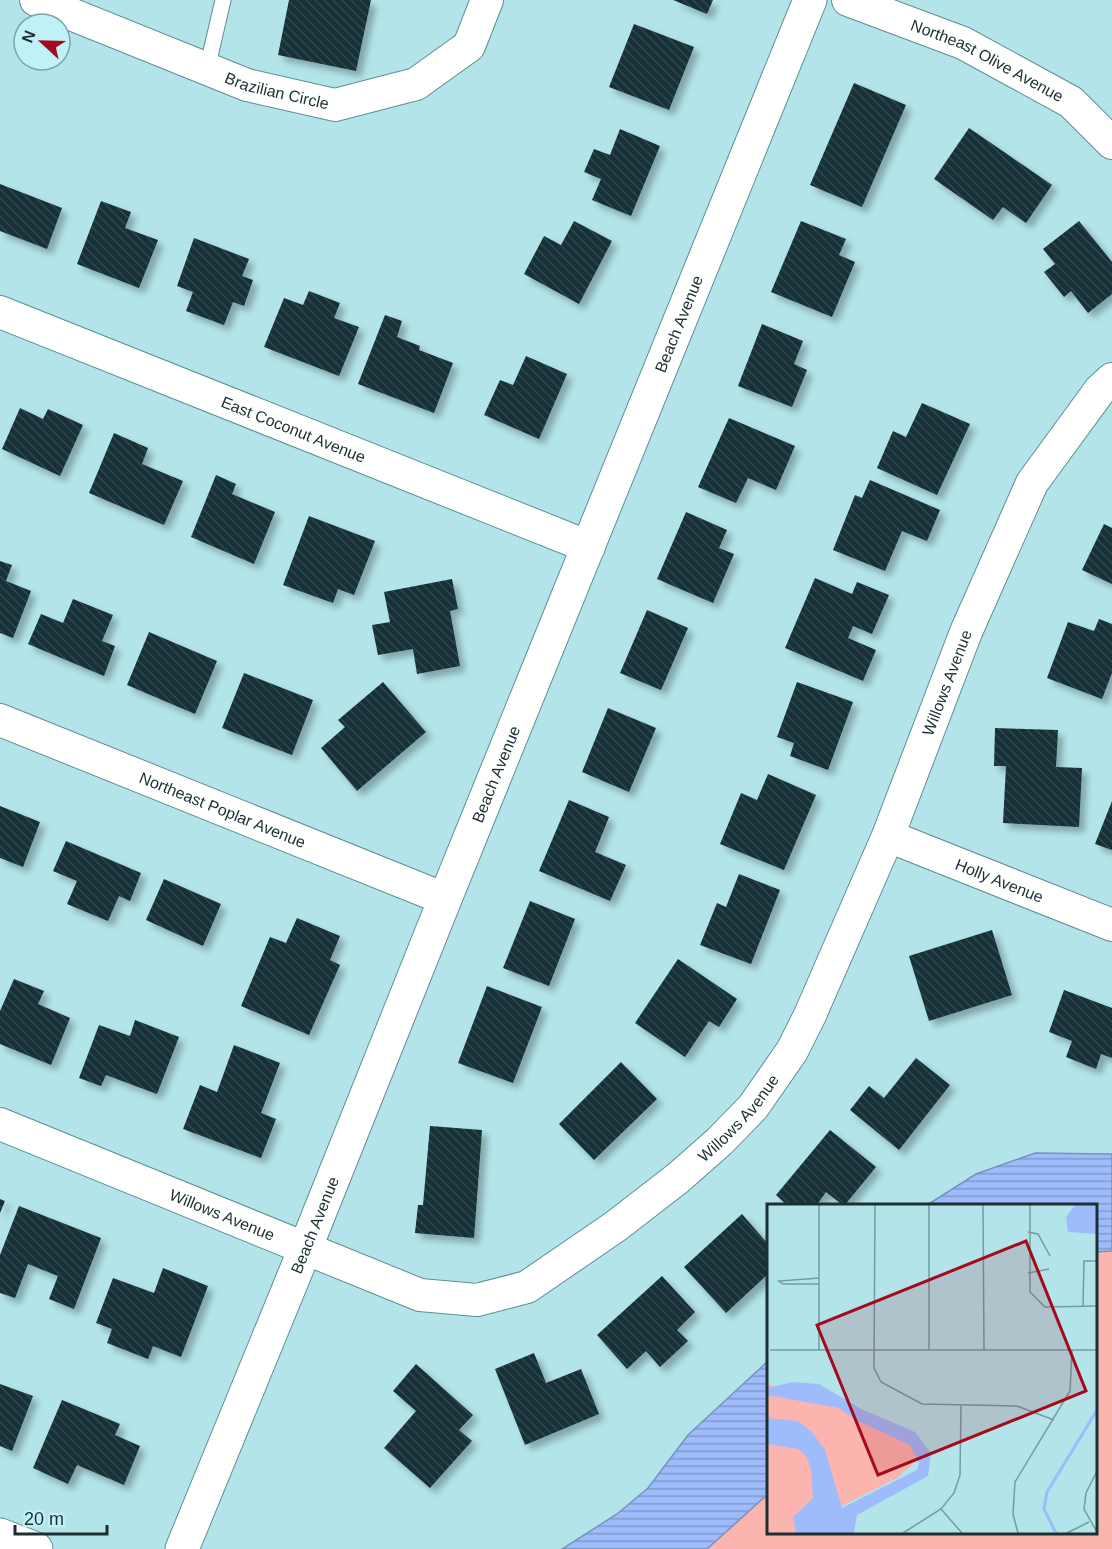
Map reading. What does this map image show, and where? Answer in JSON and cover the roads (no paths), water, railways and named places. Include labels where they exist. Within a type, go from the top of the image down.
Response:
[{"type":"street","name":"Brazilian Circle","points":[[36,0],[247,85],[335,105],[416,84],[469,46],[487,0]]},
{"type":"street","name":"Beach Avenue","points":[[182,1549],[810,0]]},
{"type":"street","name":"Northeast Olive Avenue","points":[[848,0],[963,42],[1071,102],[1112,143]]},
{"type":"street","name":"East Coconut Avenue","points":[[0,312],[589,547]]},
{"type":"street","name":"Willows Avenue","points":[[0,1124],[420,1295],[477,1300],[528,1287],[616,1226],[720,1141],[753,1107],[792,1051],[888,836],[966,632],[1032,483],[1100,390],[1112,378]]},
{"type":"street","name":"Northeast Poplar Avenue","points":[[0,720],[445,899]]},
{"type":"street","name":"Holly Avenue","points":[[888,836],[1112,925]]},
{"type":"street","points":[[0,1535],[36,1549]]},
{"type":"lane","points":[[207,69],[223,0]]},
{"type":"water","points":[[1035,1153],[1112,1154],[1112,1251],[1097,1252],[1097,1204],[929,1204],[976,1174]]},
{"type":"water","points":[[767,1362],[767,1495],[707,1549],[562,1549],[617,1514],[648,1488],[688,1435]]}]
